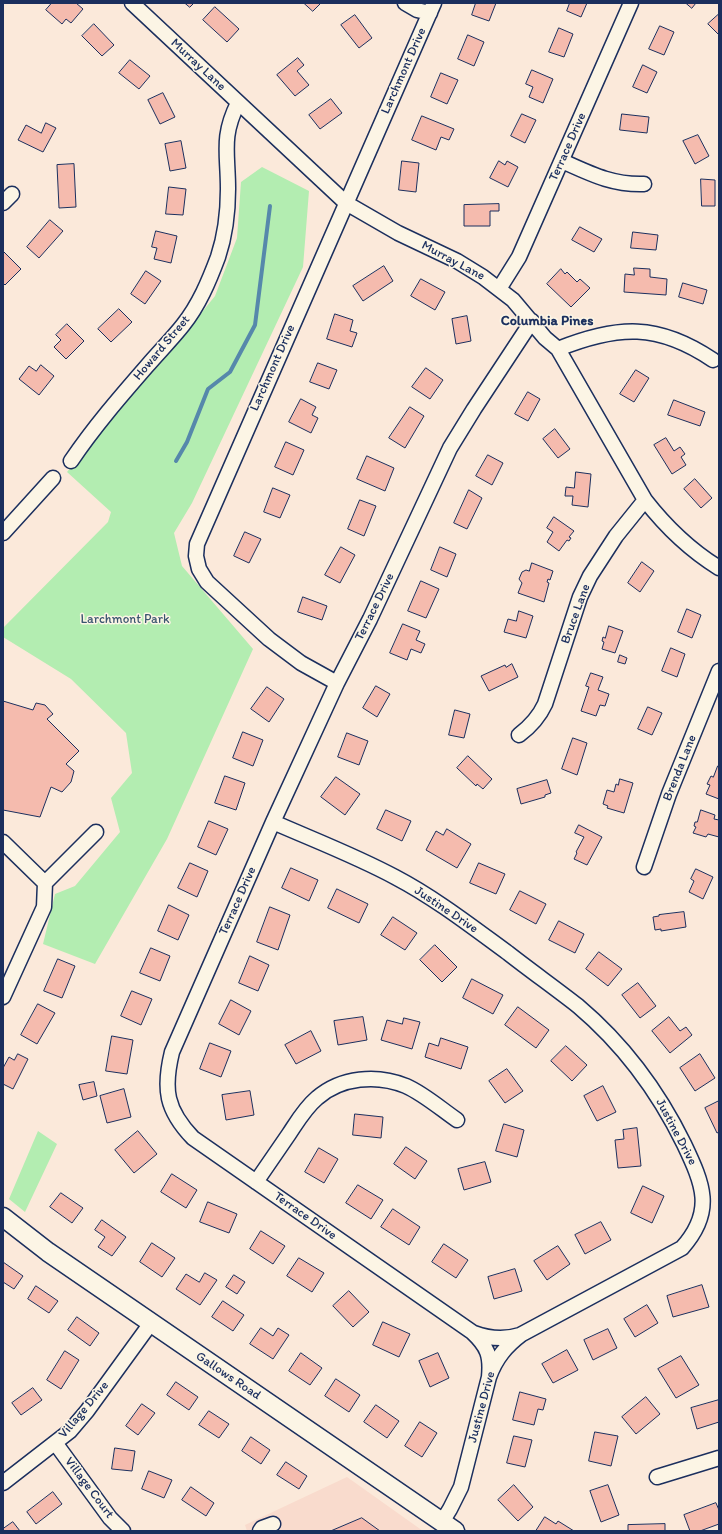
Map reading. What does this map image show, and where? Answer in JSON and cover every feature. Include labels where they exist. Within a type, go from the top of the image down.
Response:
[{"type":"main road","name":"Gallows Road","points":[[3,1217],[48,1252],[448,1526]]},
{"type":"street","name":"Murray Lane","points":[[132,3],[346,203],[398,233],[457,260],[499,288],[513,300],[558,350],[645,500],[662,521],[683,542],[719,568]]},
{"type":"street","points":[[405,3],[417,10],[432,8]]},
{"type":"street","name":"Terrace Drive","points":[[499,288],[519,257],[631,3]]},
{"type":"street","name":"Larchmont Drive","points":[[337,682],[301,663],[269,639],[245,619],[207,582],[198,569],[196,556],[197,544],[208,514],[432,8]]},
{"type":"street","name":"Howard Street","points":[[71,460],[88,435],[184,324],[207,285],[218,257],[223,235],[228,189],[226,148],[227,130],[238,103]]},
{"type":"street","points":[[562,161],[599,178],[616,183],[644,184]]},
{"type":"street","name":"Terrace Drive","points":[[489,1377],[490,1362],[488,1353],[482,1341],[472,1332],[204,1147],[184,1129],[171,1107],[167,1093],[167,1079],[172,1052],[273,822],[337,682],[370,619],[450,448],[532,321]]},
{"type":"street","points":[[558,350],[582,340],[605,333],[640,331],[679,341],[696,349],[713,360]]},
{"type":"street","points":[[3,533],[53,478]]},
{"type":"street","name":"Bruce Lane","points":[[520,735],[531,726],[540,715],[545,704],[580,597],[590,576],[616,536],[645,500]]},
{"type":"street","name":"Brenda Lane","points":[[644,867],[669,794],[719,671]]},
{"type":"street","name":"Justine Drive","points":[[273,822],[367,863],[413,887],[456,915],[578,1006],[605,1031],[648,1081],[672,1120],[695,1168],[701,1187],[703,1202],[702,1216],[692,1237],[682,1248],[522,1334],[510,1343],[500,1355],[494,1364],[489,1377],[461,1487],[450,1509],[448,1526]]},
{"type":"street","points":[[3,997],[44,907],[45,883],[96,832]]},
{"type":"street","points":[[3,842],[45,883]]},
{"type":"street","points":[[256,1182],[306,1109],[317,1098],[331,1089],[345,1083],[361,1079],[391,1081],[413,1090],[457,1120]]},
{"type":"street","name":"Village Drive","points":[[3,1483],[70,1432],[87,1412],[151,1323]]},
{"type":"street","points":[[472,1332],[497,1339],[512,1338],[522,1334]]},
{"type":"street","name":"Village Court","points":[[56,1444],[110,1518],[123,1531]]},
{"type":"street","points":[[657,1477],[719,1458]]},
{"type":"street","points":[[260,1531],[262,1528],[273,1524]]},
{"type":"shaded area","points":[[347,1477],[423,1531],[247,1531],[245,1525]]},
{"type":"green space","name":"Larchmont Park","points":[[262,167],[309,191],[303,267],[192,503],[174,533],[182,566],[253,649],[167,839],[95,964],[43,944],[55,894],[75,886],[120,832],[111,798],[132,773],[126,733],[71,679],[3,637],[3,628],[108,522],[111,512],[67,472],[117,410],[165,358],[215,296],[237,238],[241,182]]},
{"type":"green space","points":[[38,1131],[57,1144],[25,1212],[9,1199]]},
{"type":"building","points":[[52,3],[76,3],[83,9],[71,23],[66,19],[62,24],[46,10]]},
{"type":"building","points":[[185,3],[194,3],[190,7]]},
{"type":"building","points":[[304,3],[321,3],[313,11]]},
{"type":"building","points":[[476,3],[496,3],[489,21],[472,15]]},
{"type":"building","points":[[570,3],[587,3],[581,17],[567,11]]},
{"type":"building","points":[[686,3],[696,3],[692,8]]},
{"type":"building","points":[[215,7],[239,29],[227,42],[203,20]]},
{"type":"building","points":[[719,14],[719,35],[708,24]]},
{"type":"building","points":[[355,15],[372,38],[359,48],[341,25]]},
{"type":"building","points":[[94,24],[114,45],[102,56],[82,36]]},
{"type":"building","points":[[660,26],[674,32],[664,55],[649,49]]},
{"type":"building","points":[[559,28],[573,34],[564,57],[549,52]]},
{"type":"building","points":[[468,35],[484,42],[474,66],[458,59]]},
{"type":"building","points":[[298,58],[304,65],[297,71],[309,85],[295,96],[277,75]]},
{"type":"building","points":[[130,60],[150,76],[139,89],[119,73]]},
{"type":"building","points":[[643,65],[657,72],[647,93],[633,87]]},
{"type":"building","points":[[532,70],[553,79],[543,103],[529,97],[533,87],[526,84]]},
{"type":"building","points":[[441,73],[458,80],[447,104],[431,97]]},
{"type":"building","points":[[163,93],[175,117],[160,124],[148,100]]},
{"type":"building","points":[[331,99],[342,113],[320,129],[309,115]]},
{"type":"building","points":[[522,114],[536,120],[525,143],[511,136]]},
{"type":"building","points":[[622,114],[649,117],[647,133],[620,130]]},
{"type":"building","points":[[422,116],[454,129],[449,140],[441,137],[436,150],[412,140]]},
{"type":"building","points":[[46,123],[56,128],[43,152],[18,140],[26,125],[41,133]]},
{"type":"building","points":[[698,135],[709,156],[695,164],[683,141]]},
{"type":"building","points":[[181,141],[186,168],[170,171],[165,144]]},
{"type":"building","points":[[402,161],[419,163],[416,192],[399,190]]},
{"type":"building","points":[[499,161],[505,165],[507,161],[518,167],[508,187],[490,178]]},
{"type":"building","points":[[74,164],[76,207],[59,208],[57,165]]},
{"type":"building","points":[[701,179],[715,180],[715,206],[702,206]]},
{"type":"building","points":[[169,187],[186,189],[183,215],[166,214]]},
{"type":"building","points":[[499,204],[499,211],[490,211],[490,226],[464,226],[464,205]]},
{"type":"building","points":[[50,220],[63,231],[39,258],[27,247]]},
{"type":"building","points":[[580,227],[602,239],[594,252],[572,240]]},
{"type":"building","points":[[156,231],[177,236],[171,263],[154,259],[157,248],[152,247]]},
{"type":"building","points":[[633,232],[658,235],[656,250],[631,248]]},
{"type":"building","points":[[3,251],[21,269],[5,285],[3,283]]},
{"type":"building","points":[[384,266],[393,281],[363,301],[353,286]]},
{"type":"building","points":[[634,268],[650,269],[650,277],[667,279],[666,295],[624,292],[625,274],[634,275]]},
{"type":"building","points":[[561,269],[565,274],[567,272],[577,282],[580,279],[590,288],[571,307],[547,284]]},
{"type":"building","points":[[146,271],[161,281],[145,304],[131,294]]},
{"type":"building","points":[[421,279],[445,292],[435,310],[411,296]]},
{"type":"building","points":[[683,283],[707,290],[703,304],[679,297]]},
{"type":"building","points":[[119,309],[132,322],[111,342],[98,329]]},
{"type":"building","points":[[335,314],[353,320],[350,331],[357,333],[352,347],[327,339]]},
{"type":"building","points":[[467,316],[471,341],[456,344],[452,319]]},
{"type":"building","points":[[67,324],[84,341],[66,359],[54,347],[61,340],[56,335]]},
{"type":"building","points":[[318,363],[337,370],[329,389],[310,382]]},
{"type":"building","points":[[41,365],[54,376],[39,395],[19,379],[29,366],[36,371]]},
{"type":"building","points":[[426,368],[443,380],[430,399],[412,387]]},
{"type":"building","points":[[636,370],[649,378],[634,402],[620,394]]},
{"type":"building","points":[[528,392],[540,399],[528,421],[515,414]]},
{"type":"building","points":[[301,399],[316,407],[312,415],[318,418],[311,433],[289,422]]},
{"type":"building","points":[[674,400],[705,412],[700,426],[668,415]]},
{"type":"building","points":[[410,407],[424,416],[405,448],[389,438]]},
{"type":"building","points":[[555,429],[570,449],[558,458],[543,439]]},
{"type":"building","points":[[666,438],[674,451],[680,447],[685,454],[681,457],[686,465],[672,474],[654,445]]},
{"type":"building","points":[[286,442],[304,450],[293,475],[275,467]]},
{"type":"building","points":[[488,455],[503,463],[492,485],[476,476]]},
{"type":"building","points":[[367,456],[394,468],[385,491],[357,479]]},
{"type":"building","points":[[576,472],[591,474],[588,507],[572,505],[573,496],[565,496],[566,487],[574,488]]},
{"type":"building","points":[[695,479],[712,498],[701,508],[684,489]]},
{"type":"building","points":[[273,488],[290,495],[280,518],[264,512]]},
{"type":"building","points":[[469,490],[482,498],[467,529],[454,523]]},
{"type":"building","points":[[360,500],[376,506],[364,536],[348,529]]},
{"type":"building","points":[[554,517],[574,531],[569,537],[571,538],[569,541],[567,540],[559,551],[547,542],[553,532],[547,528]]},
{"type":"building","points":[[245,532],[261,539],[249,563],[234,556]]},
{"type":"building","points":[[341,547],[355,555],[340,583],[325,575]]},
{"type":"building","points":[[440,547],[456,554],[447,577],[431,570]]},
{"type":"building","points":[[642,562],[654,571],[640,592],[628,583]]},
{"type":"building","points":[[532,563],[553,571],[550,580],[548,579],[547,582],[549,583],[544,602],[518,593],[522,583],[519,579],[522,572],[526,570],[529,571]]},
{"type":"building","points":[[421,581],[439,589],[426,618],[408,611]]},
{"type":"building","points":[[303,597],[327,606],[322,620],[298,612]]},
{"type":"building","points":[[687,609],[701,615],[692,638],[678,632]]},
{"type":"building","points":[[519,611],[533,616],[526,638],[504,632],[508,619],[516,621]]},
{"type":"building","points":[[403,624],[420,631],[416,640],[425,644],[421,653],[411,649],[407,660],[390,653]]},
{"type":"building","points":[[609,626],[623,631],[615,653],[602,649],[604,642],[602,641],[603,637],[605,638]]},
{"type":"building","points":[[671,648],[685,654],[677,677],[662,671]]},
{"type":"building","points":[[620,655],[627,658],[625,664],[618,662]]},
{"type":"building","points":[[512,664],[518,677],[489,691],[481,676],[505,665],[506,667]]},
{"type":"building","points":[[591,673],[603,677],[598,690],[609,694],[605,706],[600,705],[596,716],[581,711],[589,687],[586,686]]},
{"type":"building","points":[[376,686],[390,694],[377,717],[363,708]]},
{"type":"building","points":[[267,687],[284,699],[269,722],[251,709]]},
{"type":"building","points":[[3,701],[33,710],[36,703],[45,705],[53,714],[47,719],[79,751],[66,764],[74,771],[71,782],[62,792],[51,787],[40,817],[3,810]]},
{"type":"building","points":[[648,707],[662,713],[652,735],[638,729]]},
{"type":"building","points":[[455,710],[470,714],[464,738],[449,735]]},
{"type":"building","points":[[243,732],[263,740],[253,766],[233,758]]},
{"type":"building","points":[[347,733],[368,741],[359,765],[338,757]]},
{"type":"building","points":[[573,738],[587,743],[577,775],[562,769]]},
{"type":"building","points":[[468,756],[492,779],[483,789],[477,784],[476,786],[457,768]]},
{"type":"building","points":[[718,766],[719,799],[706,794],[710,785],[707,784],[711,776],[713,777]]},
{"type":"building","points":[[225,776],[245,783],[236,810],[215,803]]},
{"type":"building","points":[[336,777],[360,794],[345,815],[321,797]]},
{"type":"building","points":[[620,779],[633,783],[624,813],[607,808],[608,806],[603,804],[607,790],[614,792],[616,784],[618,785]]},
{"type":"building","points":[[547,780],[551,793],[545,795],[545,797],[521,804],[517,789]]},
{"type":"building","points":[[386,810],[411,821],[402,841],[377,829]]},
{"type":"building","points":[[701,810],[715,815],[714,819],[719,820],[719,837],[708,834],[706,837],[693,833],[696,827],[694,826],[695,822],[697,822]]},
{"type":"building","points":[[209,821],[228,829],[216,855],[198,847]]},
{"type":"building","points":[[579,825],[602,837],[587,865],[574,859],[584,837],[575,833]]},
{"type":"building","points":[[447,829],[471,844],[457,868],[426,850],[436,831],[443,835]]},
{"type":"building","points":[[190,863],[208,871],[197,897],[178,888]]},
{"type":"building","points":[[479,863],[505,874],[496,894],[470,883]]},
{"type":"building","points":[[291,868],[318,880],[309,901],[282,888]]},
{"type":"building","points":[[696,869],[713,877],[703,899],[689,892],[694,881],[691,879]]},
{"type":"building","points":[[337,889],[368,904],[359,923],[328,908]]},
{"type":"building","points":[[520,891],[546,904],[536,924],[510,910]]},
{"type":"building","points":[[169,905],[189,915],[178,940],[158,931]]},
{"type":"building","points":[[270,907],[290,915],[278,950],[257,942]]},
{"type":"building","points":[[684,912],[686,927],[661,931],[661,929],[655,930],[653,917]]},
{"type":"building","points":[[393,917],[417,933],[405,950],[381,935]]},
{"type":"building","points":[[559,921],[584,934],[575,953],[549,940]]},
{"type":"building","points":[[435,945],[457,967],[442,982],[420,960]]},
{"type":"building","points":[[151,948],[170,956],[160,981],[140,973]]},
{"type":"building","points":[[599,952],[622,969],[608,986],[586,969]]},
{"type":"building","points":[[250,956],[269,965],[258,991],[239,983]]},
{"type":"building","points":[[58,959],[75,966],[62,998],[44,991]]},
{"type":"building","points":[[472,979],[503,995],[493,1014],[463,998]]},
{"type":"building","points":[[638,983],[656,1006],[640,1018],[622,995]]},
{"type":"building","points":[[132,991],[152,999],[141,1025],[121,1016]]},
{"type":"building","points":[[231,1000],[251,1011],[239,1035],[219,1024]]},
{"type":"building","points":[[38,1004],[55,1013],[37,1044],[21,1035]]},
{"type":"building","points":[[518,1007],[549,1030],[536,1048],[505,1025]]},
{"type":"building","points":[[363,1017],[367,1040],[338,1045],[334,1021]]},
{"type":"building","points":[[669,1017],[680,1031],[686,1027],[692,1035],[670,1053],[652,1031]]},
{"type":"building","points":[[404,1018],[420,1022],[412,1049],[381,1040],[387,1020],[402,1024]]},
{"type":"building","points":[[311,1031],[321,1051],[296,1064],[285,1045]]},
{"type":"building","points":[[112,1036],[133,1040],[127,1074],[106,1071]]},
{"type":"building","points":[[441,1038],[468,1047],[461,1069],[425,1057],[429,1043],[438,1046]]},
{"type":"building","points":[[210,1043],[231,1051],[221,1077],[200,1069]]},
{"type":"building","points":[[566,1046],[587,1065],[572,1081],[551,1061]]},
{"type":"building","points":[[18,1054],[28,1059],[13,1089],[3,1084],[3,1068],[9,1057],[14,1060]]},
{"type":"building","points":[[700,1054],[715,1078],[695,1091],[680,1068]]},
{"type":"building","points":[[507,1069],[523,1091],[505,1103],[489,1081]]},
{"type":"building","points":[[94,1082],[97,1096],[83,1100],[79,1085]]},
{"type":"building","points":[[603,1086],[616,1112],[597,1121],[584,1096]]},
{"type":"building","points":[[124,1089],[131,1117],[107,1123],[100,1096]]},
{"type":"building","points":[[250,1091],[254,1115],[226,1120],[222,1095]]},
{"type":"building","points":[[719,1101],[719,1132],[717,1133],[705,1108]]},
{"type":"building","points":[[355,1114],[383,1117],[381,1138],[353,1135]]},
{"type":"building","points":[[504,1124],[524,1130],[517,1157],[496,1151]]},
{"type":"building","points":[[637,1128],[641,1166],[618,1168],[615,1140],[624,1139],[623,1130]]},
{"type":"building","points":[[138,1131],[157,1154],[134,1173],[115,1150]]},
{"type":"building","points":[[406,1147],[427,1161],[415,1179],[394,1164]]},
{"type":"building","points":[[319,1148],[338,1159],[324,1183],[305,1172]]},
{"type":"building","points":[[485,1162],[491,1182],[464,1190],[458,1169]]},
{"type":"building","points":[[172,1174],[197,1190],[186,1208],[161,1192]]},
{"type":"building","points":[[358,1185],[383,1200],[371,1219],[346,1203]]},
{"type":"building","points":[[643,1186],[664,1196],[652,1223],[631,1213]]},
{"type":"building","points":[[61,1193],[83,1208],[72,1223],[50,1207]]},
{"type":"building","points":[[208,1202],[237,1214],[229,1233],[200,1222]]},
{"type":"building","points":[[393,1209],[420,1227],[409,1245],[381,1227]]},
{"type":"building","points":[[102,1220],[126,1237],[112,1256],[98,1247],[105,1237],[95,1230]]},
{"type":"building","points":[[601,1222],[611,1240],[585,1254],[575,1235]]},
{"type":"building","points":[[261,1231],[285,1246],[273,1264],[250,1249]]},
{"type":"building","points":[[152,1243],[175,1258],[162,1277],[140,1262]]},
{"type":"building","points":[[444,1244],[468,1260],[456,1278],[432,1262]]},
{"type":"building","points":[[558,1246],[570,1264],[547,1280],[534,1261]]},
{"type":"building","points":[[299,1258],[324,1273],[312,1292],[287,1276]]},
{"type":"building","points":[[3,1262],[23,1276],[14,1289],[3,1282]]},
{"type":"building","points":[[515,1269],[522,1291],[494,1299],[488,1277]]},
{"type":"building","points":[[205,1273],[217,1280],[200,1305],[176,1289],[186,1274],[199,1282]]},
{"type":"building","points":[[234,1275],[245,1282],[237,1294],[226,1287]]},
{"type":"building","points":[[702,1285],[709,1307],[673,1317],[667,1296]]},
{"type":"building","points":[[36,1286],[58,1301],[49,1313],[28,1299]]},
{"type":"building","points":[[349,1291],[369,1312],[353,1327],[333,1306]]},
{"type":"building","points":[[223,1301],[244,1315],[233,1331],[212,1317]]},
{"type":"building","points":[[647,1305],[658,1323],[635,1337],[624,1319]]},
{"type":"building","points":[[77,1317],[99,1333],[90,1346],[68,1330]]},
{"type":"building","points":[[383,1322],[410,1334],[399,1357],[373,1345]]},
{"type":"building","points":[[261,1328],[273,1336],[278,1328],[289,1335],[273,1359],[250,1344]]},
{"type":"building","points":[[608,1329],[617,1348],[593,1360],[584,1340]]},
{"type":"building","points":[[567,1350],[578,1370],[553,1383],[542,1364]]},
{"type":"building","points":[[65,1351],[79,1360],[61,1389],[47,1380]]},
{"type":"building","points":[[301,1353],[322,1368],[310,1385],[289,1371]]},
{"type":"building","points":[[438,1353],[449,1378],[430,1387],[419,1361]]},
{"type":"building","points":[[681,1356],[699,1385],[676,1398],[658,1369]]},
{"type":"building","points":[[336,1379],[360,1395],[349,1412],[325,1396]]},
{"type":"building","points":[[176,1382],[198,1397],[189,1410],[167,1395]]},
{"type":"building","points":[[33,1388],[42,1400],[21,1415],[12,1403]]},
{"type":"building","points":[[520,1392],[546,1399],[543,1410],[538,1409],[534,1425],[513,1420]]},
{"type":"building","points":[[646,1397],[660,1414],[636,1434],[622,1417]]},
{"type":"building","points":[[719,1400],[719,1422],[697,1429],[691,1408]]},
{"type":"building","points":[[142,1404],[155,1413],[138,1435],[126,1426]]},
{"type":"building","points":[[376,1405],[399,1421],[387,1438],[364,1422]]},
{"type":"building","points":[[209,1411],[229,1424],[219,1438],[199,1425]]},
{"type":"building","points":[[420,1422],[437,1433],[422,1457],[405,1446]]},
{"type":"building","points":[[595,1432],[618,1436],[611,1466],[589,1461]]},
{"type":"building","points":[[514,1436],[532,1440],[525,1467],[507,1463]]},
{"type":"building","points":[[251,1437],[270,1450],[261,1464],[242,1451]]},
{"type":"building","points":[[115,1448],[135,1451],[132,1471],[112,1469]]},
{"type":"building","points":[[286,1462],[307,1476],[299,1489],[277,1475]]},
{"type":"building","points":[[149,1471],[172,1480],[164,1498],[142,1489]]},
{"type":"building","points":[[514,1485],[533,1507],[518,1521],[498,1500]]},
{"type":"building","points":[[608,1485],[619,1515],[601,1522],[590,1491]]},
{"type":"building","points":[[191,1487],[214,1503],[206,1516],[182,1500]]},
{"type":"building","points":[[53,1492],[62,1504],[36,1524],[27,1512]]},
{"type":"building","points":[[716,1503],[719,1510],[719,1524],[700,1531],[690,1531],[684,1515]]},
{"type":"building","points":[[545,1517],[556,1524],[558,1521],[574,1531],[536,1531]]},
{"type":"building","points":[[362,1518],[380,1531],[331,1531]]},
{"type":"building","points":[[13,1522],[20,1531],[3,1531],[3,1529]]},
{"type":"building","points":[[665,1524],[665,1531],[628,1531],[628,1525]]},
{"type":"waterway","points":[[176,461],[187,442],[208,389],[230,372],[255,325],[270,206]]},
{"type":"district","name":"Columbia Pines","points":[[547,321]]}]
